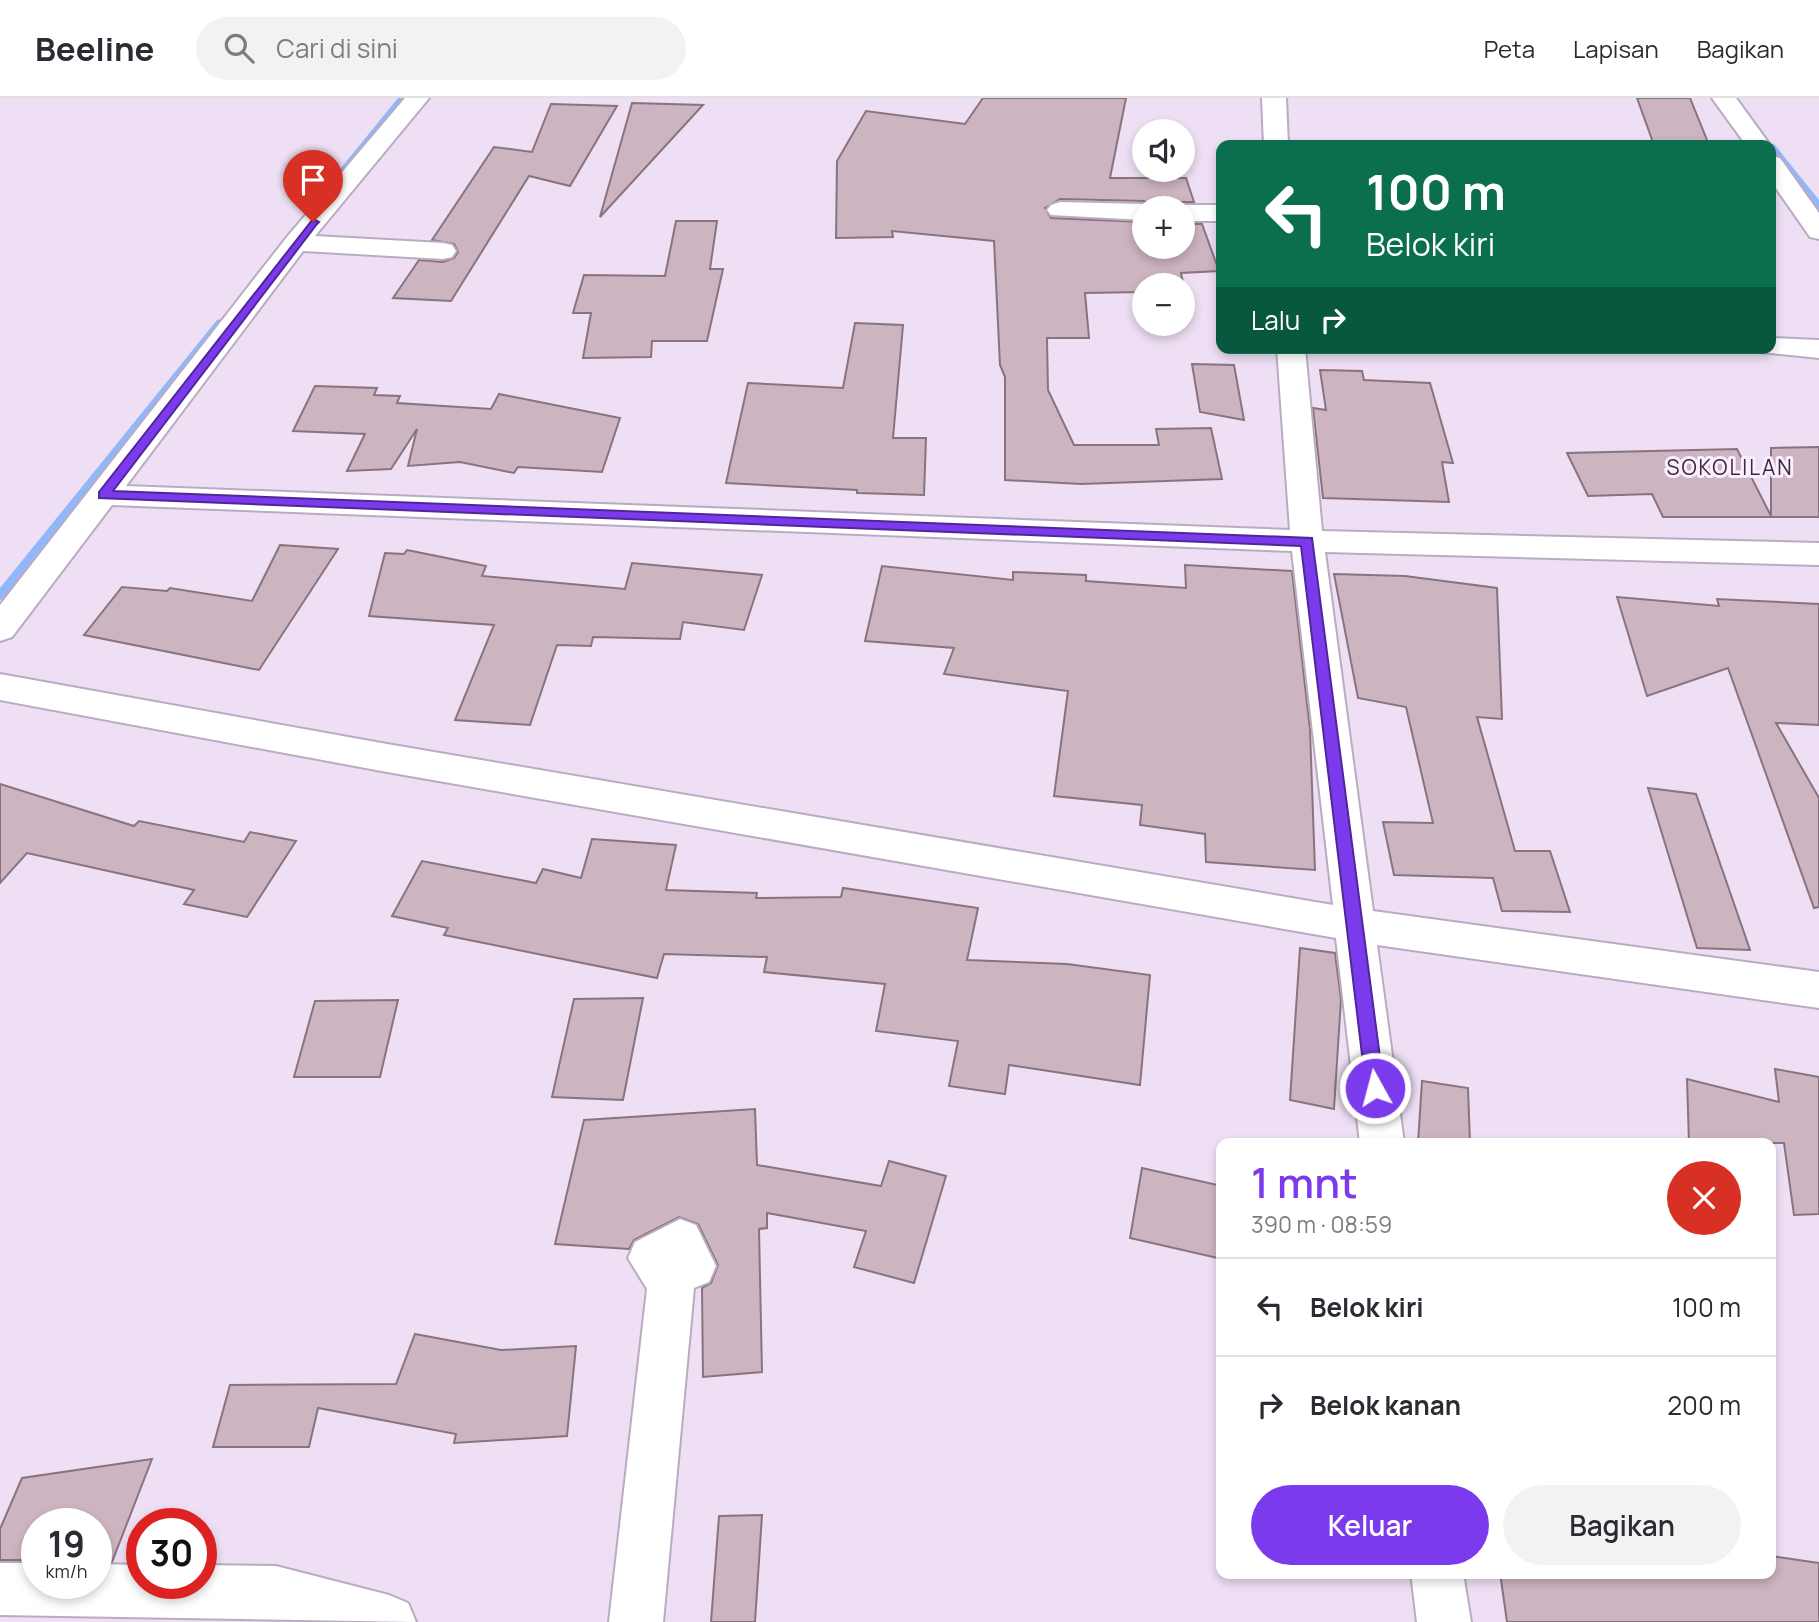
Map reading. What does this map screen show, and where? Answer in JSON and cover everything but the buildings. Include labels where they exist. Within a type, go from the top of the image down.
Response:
[{"type":"street","points":[[0,628],[296,243],[417,98]]},
{"type":"street","points":[[1274,98],[1276,140]]},
{"type":"street","points":[[1724,98],[1754,140]]},
{"type":"street","points":[[1776,170],[1819,231]]},
{"type":"street","points":[[1060,210],[1132,212]]},
{"type":"street","points":[[1195,213],[1216,213]]},
{"type":"street","points":[[296,243],[443,251]]},
{"type":"street","points":[[1776,346],[1819,349]]},
{"type":"street","points":[[1291,354],[1306,533],[1381,1138]]},
{"type":"street","points":[[112,484],[1819,554]]},
{"type":"street","points":[[1306,533],[1819,537]]},
{"type":"street","points":[[0,687],[387,758],[1354,925],[1819,990]]},
{"type":"street","points":[[636,1622],[671,1283],[651,1258],[680,1241],[693,1266]]},
{"type":"street","points":[[1438,1579],[1444,1622]]},
{"type":"street","points":[[0,1589],[276,1593],[389,1622]]},
{"type":"waterway","points":[[326,192],[402,98]]},
{"type":"waterway","points":[[1776,152],[1819,206]]},
{"type":"waterway","points":[[0,596],[221,322]]},
{"type":"district","name":"SOKOLILAN","points":[[1730,468]]},
{"type":"route","points":[[313,222],[104,495],[1307,541],[1375,1088]]}]
